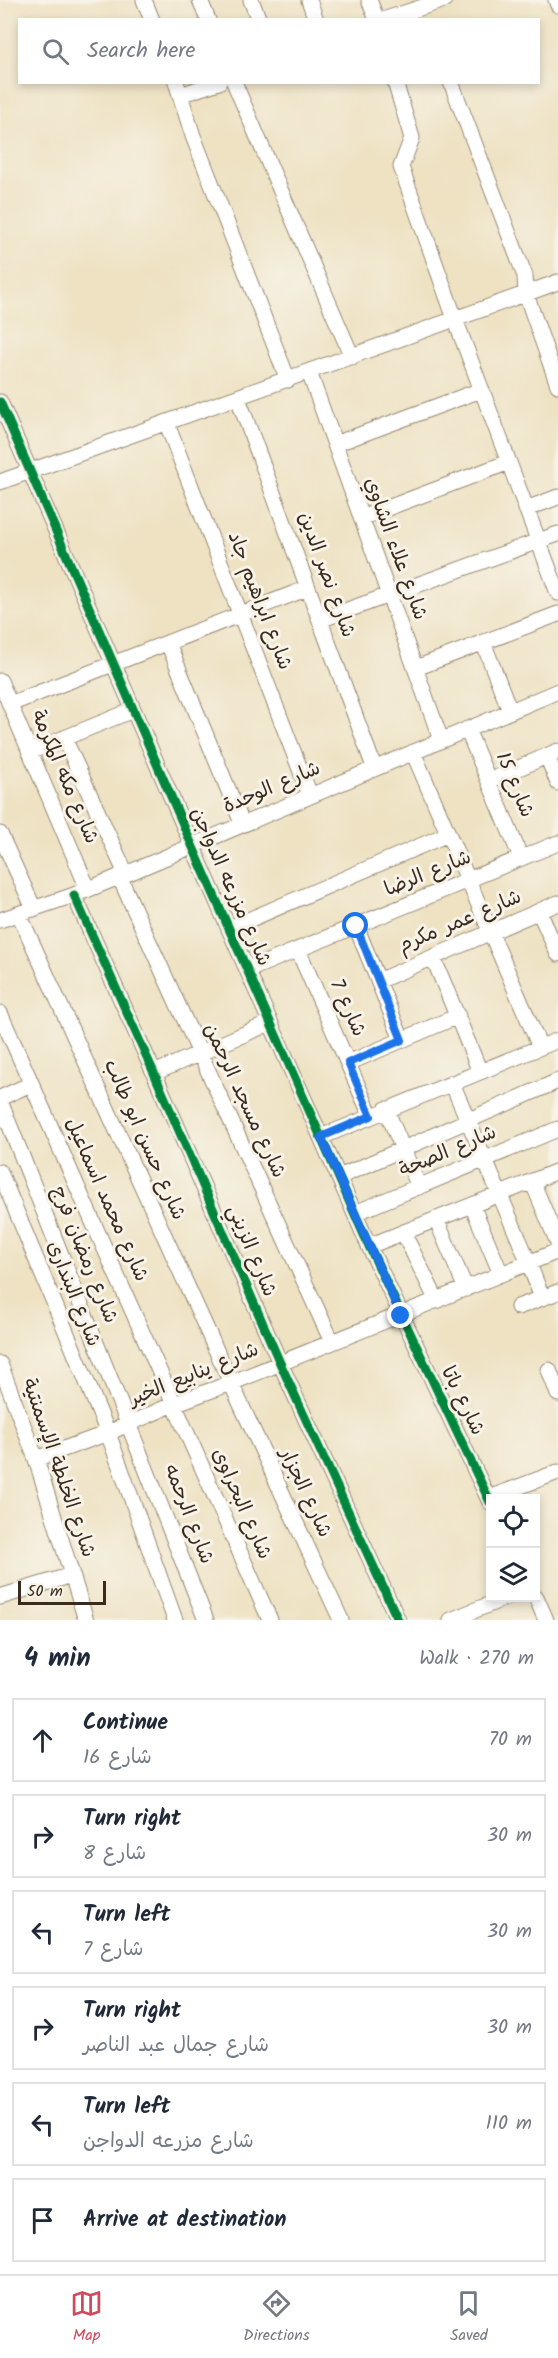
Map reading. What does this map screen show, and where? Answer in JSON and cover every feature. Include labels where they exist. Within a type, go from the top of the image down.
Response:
[{"type":"street","points":[[144,0],[151,18]]},
{"type":"street","points":[[200,0],[207,18]]},
{"type":"street","points":[[251,0],[258,18]]},
{"type":"street","points":[[309,0],[315,18]]},
{"type":"street","points":[[369,0],[376,18]]},
{"type":"street","points":[[390,18],[423,9],[444,0]]},
{"type":"street","points":[[556,0],[558,5]]},
{"type":"street","points":[[207,84],[178,89],[193,136],[288,380]]},
{"type":"street","points":[[235,84],[352,357]]},
{"type":"street","points":[[397,84],[411,138],[401,167],[481,390],[558,593]]},
{"type":"street","points":[[452,84],[525,276],[526,294],[558,385]]},
{"type":"street","points":[[0,482],[558,282]]},
{"type":"street","name":"شارع علاء الشاوي","points":[[309,372],[441,740]]},
{"type":"street","points":[[335,444],[481,390]]},
{"type":"street","name":"شارع نصر الدين","points":[[238,398],[374,767]]},
{"type":"street","name":"شارع مزرعه الدواجن","points":[[0,402],[270,1023],[401,1316]]},
{"type":"street","name":"شارع ابراهيم جاد","points":[[167,424],[310,795]]},
{"type":"street","points":[[361,518],[509,462]]},
{"type":"street","points":[[526,509],[558,497]]},
{"type":"street","points":[[320,620],[558,534]]},
{"type":"street","points":[[10,704],[308,588]]},
{"type":"street","points":[[416,668],[558,614]]},
{"type":"street","points":[[483,642],[510,711]]},
{"type":"street","points":[[168,643],[242,823]]},
{"type":"street","name":"شارع مكه المكرمة","points":[[0,681],[30,752],[81,892]]},
{"type":"street","name":"شارع الوحدة","points":[[0,920],[81,892],[558,691]]},
{"type":"street","points":[[30,752],[133,710]]},
{"type":"street","name":"شارع 15","points":[[467,729],[521,858]]},
{"type":"street","name":"شارع مسجد الرحمن","points":[[64,738],[199,1054],[332,1342]]},
{"type":"street","points":[[413,752],[540,1047]]},
{"type":"street","points":[[489,781],[552,754],[558,783]]},
{"type":"street","name":"شارع حسن ابو طالب","points":[[0,834],[26,912],[231,1383]]},
{"type":"street","points":[[230,928],[448,834]]},
{"type":"street","name":"شارع الرضا","points":[[248,970],[558,843]]},
{"type":"street","name":"شارع الزيني","points":[[81,892],[154,1073],[280,1364],[398,1620]]},
{"type":"street","name":"شارع عمر مكرم","points":[[378,981],[558,903]]},
{"type":"street","points":[[539,911],[558,954]]},
{"type":"street","points":[[356,926],[402,1040]]},
{"type":"street","name":"شارع 7","points":[[298,950],[371,1116]]},
{"type":"street","points":[[433,957],[480,1072]]},
{"type":"street","name":"شارع محمد اسماعيل","points":[[0,1013],[174,1404]]},
{"type":"street","points":[[348,1063],[458,1016]]},
{"type":"street","points":[[154,1073],[270,1023]]},
{"type":"street","points":[[321,1137],[558,1040]]},
{"type":"street","points":[[339,1177],[558,1081]]},
{"type":"street","points":[[453,1083],[542,1298]]},
{"type":"street","points":[[0,1100],[32,1084]]},
{"type":"street","name":"شارع رمضان فرج","points":[[0,1100],[130,1424]]},
{"type":"street","points":[[386,1109],[419,1187]]},
{"type":"street","name":"شارع الصحة","points":[[355,1214],[558,1129]]},
{"type":"street","points":[[369,1246],[558,1171]]},
{"type":"street","name":"شارع البندارى","points":[[0,1172],[108,1433],[175,1620]]},
{"type":"street","points":[[532,1181],[558,1243]]},
{"type":"street","points":[[472,1205],[501,1274]]},
{"type":"street","points":[[436,1219],[466,1289]]},
{"type":"street","points":[[403,1232],[437,1301]]},
{"type":"street","name":"شارع ينابيع الخير","points":[[36,1460],[401,1316],[558,1251]]},
{"type":"street","points":[[518,1307],[558,1292]]},
{"type":"street","name":"شارع باتا","points":[[401,1316],[487,1494]]},
{"type":"street","name":"شارع الخلطة الإسمنتية","points":[[0,1364],[36,1460],[72,1575],[81,1619]]},
{"type":"street","points":[[549,1370],[558,1394]]},
{"type":"street","name":"شارع الجزار","points":[[231,1383],[341,1620]]},
{"type":"street","name":"شارع البحراوى","points":[[174,1404],[270,1620]]},
{"type":"street","name":"شارع الرحمه","points":[[130,1424],[206,1620]]},
{"type":"street","points":[[505,1494],[558,1472]]},
{"type":"street","points":[[0,1597],[72,1575]]},
{"type":"street","points":[[451,1620],[495,1602]]},
{"type":"street","points":[[538,1602],[546,1620]]},
{"type":"cycle path","points":[[0,402],[369,1246],[486,1494]]},
{"type":"cycle path","points":[[74,895],[280,1363],[398,1620]]},
{"type":"route","points":[[356,926],[402,1040],[348,1063],[371,1116],[321,1137],[401,1316]]}]
